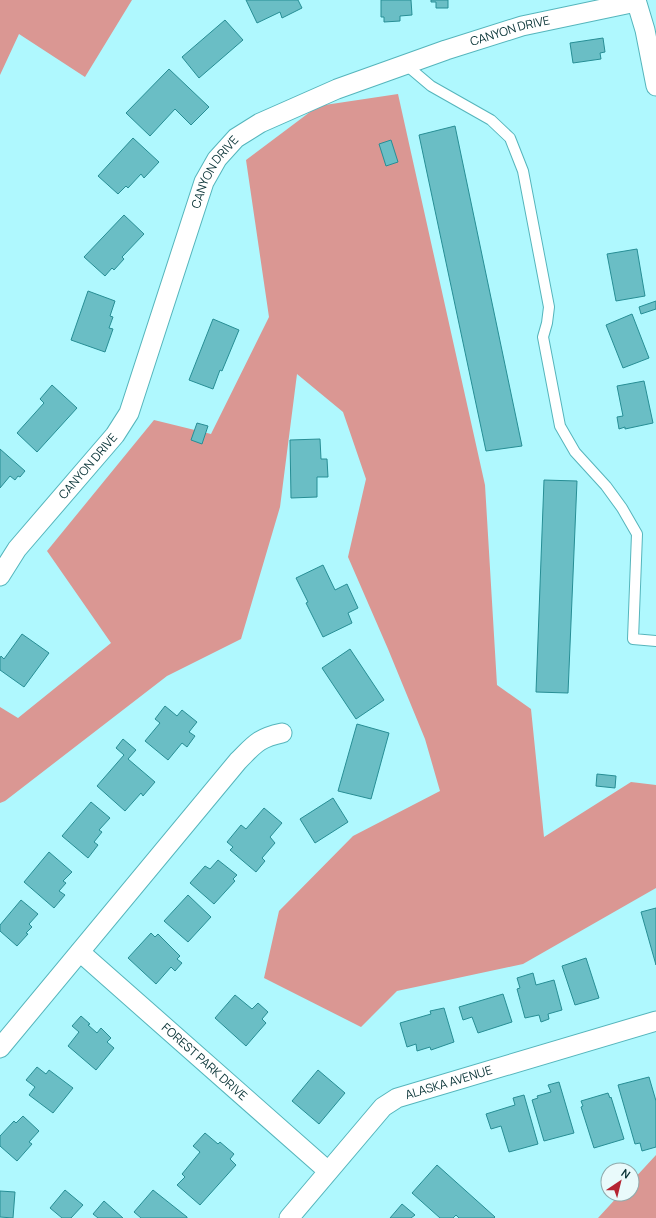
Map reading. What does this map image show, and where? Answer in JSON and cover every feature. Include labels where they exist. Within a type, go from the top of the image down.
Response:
[{"type":"street","name":"CANYON DRIVE","points":[[0,576],[17,549],[115,435],[129,413],[204,182],[217,159],[236,138],[260,123],[337,89],[405,64],[522,26],[636,1]]},
{"type":"street","points":[[636,1],[645,30],[656,86]]},
{"type":"street","points":[[0,1048],[238,761],[257,742],[269,736],[282,733]]},
{"type":"street","name":"FOREST PARK DRIVE","points":[[80,952],[328,1171]]},
{"type":"street","name":"ALASKA AVENUE","points":[[289,1218],[382,1107],[397,1098],[656,1021]]},
{"type":"lane","points":[[405,64],[431,86],[491,120],[510,138],[523,171],[549,307],[543,337],[560,426],[575,452],[606,486],[622,508],[637,534],[633,639],[656,642]]},
{"type":"shaded area","points":[[0,0],[132,0],[85,77],[19,34],[0,75]]},
{"type":"shaded area","points":[[398,94],[485,485],[497,685],[531,709],[544,837],[631,782],[656,785],[656,888],[523,964],[397,991],[361,1027],[264,978],[279,911],[353,836],[440,791],[425,739],[348,557],[366,479],[343,412],[297,374],[280,507],[241,639],[167,676],[5,801],[0,803],[0,707],[18,718],[111,643],[47,551],[154,420],[211,434],[269,317],[246,160],[318,106]]},
{"type":"shaded area","points":[[656,1155],[656,1218],[598,1218],[613,1202],[640,1202],[640,1172]]},
{"type":"building","points":[[246,0],[298,0],[302,8],[282,18],[280,12],[257,23]]},
{"type":"building","points":[[381,0],[411,0],[412,15],[400,16],[400,21],[384,22],[384,17],[381,17]]},
{"type":"building","points":[[431,0],[448,0],[448,8],[436,8],[436,2],[431,2]]},
{"type":"building","points":[[225,20],[243,40],[199,78],[182,57]]},
{"type":"building","points":[[603,38],[605,52],[600,53],[601,59],[573,63],[570,43]]},
{"type":"building","points":[[169,69],[209,107],[191,125],[175,109],[150,136],[126,113]]},
{"type":"building","points":[[455,126],[522,446],[486,451],[419,135]]},
{"type":"building","points":[[133,138],[159,162],[144,178],[141,174],[128,188],[126,186],[118,194],[98,176]]},
{"type":"building","points":[[391,140],[398,162],[386,166],[379,144]]},
{"type":"building","points":[[124,215],[144,234],[122,257],[124,259],[114,270],[112,268],[105,276],[84,257]]},
{"type":"building","points":[[637,249],[645,296],[616,301],[607,254]]},
{"type":"building","points":[[88,291],[115,301],[110,316],[113,317],[109,328],[113,329],[105,352],[71,340]]},
{"type":"building","points":[[656,301],[656,309],[641,314],[639,307]]},
{"type":"building","points":[[632,314],[649,358],[623,368],[606,325]]},
{"type":"building","points":[[213,319],[239,330],[222,371],[220,370],[213,389],[189,380]]},
{"type":"building","points":[[644,381],[653,423],[619,429],[617,417],[623,416],[617,386]]},
{"type":"building","points":[[52,385],[77,408],[37,452],[17,433],[44,403],[40,399]]},
{"type":"building","points":[[197,423],[208,426],[202,444],[191,440]]},
{"type":"building","points":[[320,439],[321,459],[327,459],[328,477],[317,477],[317,497],[291,498],[290,440]]},
{"type":"building","points":[[0,449],[25,471],[15,480],[10,476],[0,488]]},
{"type":"building","points":[[544,480],[577,481],[568,693],[536,692]]},
{"type":"building","points":[[323,565],[335,590],[347,584],[358,608],[348,613],[352,623],[323,637],[306,603],[308,602],[296,578]]},
{"type":"building","points":[[22,634],[49,653],[24,687],[0,670],[1,656],[4,659]]},
{"type":"building","points":[[350,649],[384,700],[356,719],[322,668]]},
{"type":"building","points":[[165,706],[177,716],[182,710],[197,722],[189,732],[195,736],[187,747],[182,743],[168,760],[145,741],[160,723],[155,719]]},
{"type":"building","points":[[357,724],[389,733],[371,799],[338,791]]},
{"type":"building","points":[[123,739],[136,750],[128,759],[155,782],[143,796],[141,793],[125,811],[97,786],[124,755],[116,748]]},
{"type":"building","points":[[597,774],[616,776],[615,788],[596,786]]},
{"type":"building","points":[[333,798],[348,822],[315,843],[300,819]]},
{"type":"building","points":[[91,802],[110,818],[99,830],[102,832],[94,842],[98,845],[88,858],[62,836]]},
{"type":"building","points":[[264,808],[282,823],[270,837],[275,843],[262,858],[265,861],[256,872],[230,850],[233,847],[227,842],[241,825],[246,829]]},
{"type":"building","points":[[49,852],[72,872],[63,881],[66,883],[59,891],[65,895],[54,908],[24,882]]},
{"type":"building","points":[[218,860],[237,875],[233,879],[235,881],[214,904],[190,883],[205,866],[210,869]]},
{"type":"building","points":[[188,895],[211,917],[188,942],[164,921]]},
{"type":"building","points":[[21,900],[38,914],[29,924],[32,927],[26,933],[28,934],[17,946],[0,931],[0,925]]},
{"type":"building","points":[[656,908],[656,965],[641,912]]},
{"type":"building","points":[[151,933],[155,937],[158,934],[180,956],[177,959],[182,963],[175,971],[171,967],[156,984],[128,958]]},
{"type":"building","points":[[586,958],[599,998],[575,1005],[562,966]]},
{"type":"building","points":[[533,973],[536,985],[554,980],[562,1010],[548,1014],[549,1019],[541,1022],[539,1015],[525,1018],[517,989],[520,988],[517,978]]},
{"type":"building","points":[[503,994],[512,1022],[478,1033],[472,1017],[463,1020],[459,1007]]},
{"type":"building","points":[[235,995],[252,1009],[258,1003],[268,1012],[262,1019],[266,1023],[246,1046],[215,1018]]},
{"type":"building","points":[[444,1008],[454,1042],[431,1050],[430,1047],[417,1051],[416,1044],[407,1047],[400,1023],[431,1014],[430,1011]]},
{"type":"building","points":[[81,1016],[97,1033],[101,1028],[111,1038],[107,1042],[114,1048],[96,1070],[68,1046],[79,1032],[72,1026]]},
{"type":"building","points":[[37,1067],[46,1074],[49,1070],[73,1088],[53,1113],[29,1095],[35,1087],[26,1080]]},
{"type":"building","points":[[318,1070],[345,1093],[319,1124],[292,1101]]},
{"type":"building","points":[[649,1077],[656,1101],[656,1147],[642,1151],[640,1143],[635,1144],[618,1085]]},
{"type":"building","points":[[559,1082],[574,1133],[544,1141],[532,1100],[538,1098],[537,1096],[551,1092],[548,1085]]},
{"type":"building","points":[[608,1093],[610,1098],[611,1097],[624,1139],[594,1148],[581,1107],[583,1106],[581,1101]]},
{"type":"building","points":[[524,1095],[538,1144],[509,1152],[501,1126],[491,1129],[486,1114],[515,1105],[513,1098]]},
{"type":"building","points":[[23,1116],[39,1131],[29,1142],[32,1144],[17,1161],[0,1146],[0,1136],[14,1121],[16,1123]]},
{"type":"building","points":[[205,1133],[218,1144],[220,1142],[234,1154],[230,1159],[236,1165],[200,1205],[177,1185],[185,1177],[182,1174],[200,1152],[193,1146]]},
{"type":"building","points":[[437,1165],[495,1217],[459,1218],[456,1215],[453,1218],[440,1218],[412,1193]]},
{"type":"building","points":[[65,1190],[83,1205],[71,1218],[62,1218],[50,1208]]},
{"type":"building","points":[[153,1190],[187,1218],[141,1218],[134,1212]]},
{"type":"building","points":[[0,1191],[15,1192],[13,1218],[0,1217]]},
{"type":"building","points":[[104,1201],[123,1218],[98,1218],[93,1214]]},
{"type":"building","points":[[402,1204],[415,1215],[411,1218],[390,1218]]}]
